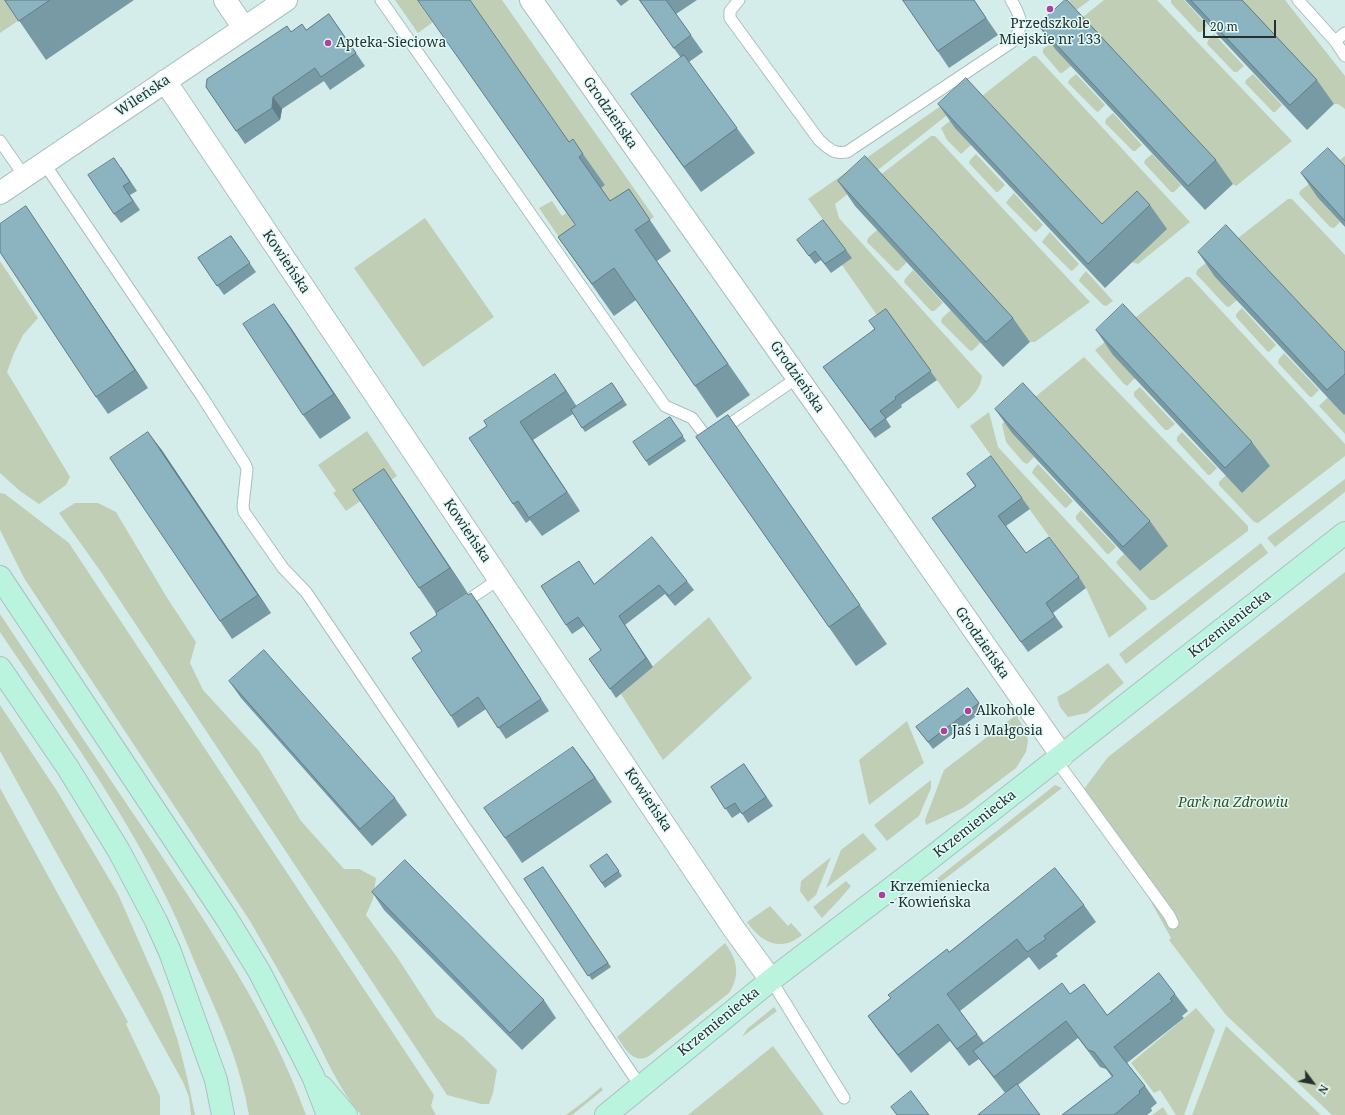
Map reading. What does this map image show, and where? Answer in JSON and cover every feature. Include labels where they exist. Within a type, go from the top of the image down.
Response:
[{"type":"main road","name":"Krzemieniecka","points":[[606,1115],[771,980],[927,861],[1345,533]]},
{"type":"main road","points":[[0,577],[227,919],[259,971],[313,1076],[328,1115]]},
{"type":"main road","points":[[0,668],[68,768],[119,851],[156,921],[170,952],[216,1080],[223,1115]]},
{"type":"main road","points":[[313,1076],[346,1115]]},
{"type":"street","points":[[226,0],[244,28]]},
{"type":"street","name":"Wileńska","points":[[0,193],[286,0]]},
{"type":"street","name":"Grodzieńska","points":[[531,0],[797,378],[1059,758]]},
{"type":"street","name":"Kowieńska","points":[[165,81],[734,929],[771,980]]},
{"type":"lane","points":[[382,0],[665,406],[692,418],[708,439],[797,378]]},
{"type":"lane","points":[[739,0],[730,11],[730,18],[819,140],[832,151],[839,153],[847,152],[1012,42],[1018,34],[1020,26],[1018,13],[1011,0]]},
{"type":"lane","points":[[1298,0],[1335,40],[1345,56]]},
{"type":"lane","points":[[1335,40],[1345,33]]},
{"type":"lane","points":[[0,141],[25,177]]},
{"type":"lane","points":[[44,163],[203,398],[245,464],[247,470],[243,506],[244,512],[282,568],[306,592],[641,1087]]},
{"type":"lane","points":[[450,612],[499,579]]},
{"type":"lane","points":[[1059,758],[1169,915],[1172,923]]},
{"type":"lane","points":[[771,980],[844,1098]]},
{"type":"green space","points":[[0,0],[49,0],[0,33]]},
{"type":"green space","points":[[395,0],[418,0],[433,22],[418,33]]},
{"type":"green space","points":[[470,0],[502,0],[654,217],[580,268],[539,208],[552,201],[562,216],[566,213],[576,227],[601,188],[605,185],[590,173]]},
{"type":"green space","points":[[1070,0],[1090,0],[1053,27],[1047,18]]},
{"type":"green space","points":[[1104,0],[1157,0],[1292,141],[1236,186],[1083,24],[1056,49],[1071,66],[1060,73],[1043,53],[1043,49]]},
{"type":"green space","points":[[1171,0],[1184,0],[1207,25],[1201,32],[1198,32],[1171,3]]},
{"type":"green space","points":[[1237,0],[1285,0],[1345,76],[1345,109],[1338,104],[1334,104]]},
{"type":"green space","points":[[1214,34],[1244,66],[1237,72],[1234,72],[1207,44],[1208,40]]},
{"type":"green space","points":[[1033,56],[1036,56],[1190,222],[1138,264],[1132,262],[982,102],[971,145],[961,154],[947,140],[941,128]]},
{"type":"green space","points":[[1076,74],[1105,105],[1098,112],[1068,83],[1069,80]]},
{"type":"green space","points":[[1253,74],[1282,105],[1275,112],[1273,112],[1245,83],[1246,80]]},
{"type":"green space","points":[[952,98],[956,108],[835,204],[839,218],[982,376],[981,382],[976,391],[958,409],[892,318],[883,324],[842,265],[851,258],[808,199]]},
{"type":"green space","points":[[1113,113],[1142,145],[1135,151],[1133,151],[1105,123],[1106,119]]},
{"type":"green space","points":[[931,136],[935,136],[1090,302],[1035,342],[1030,342],[879,176]]},
{"type":"green space","points":[[976,154],[1005,185],[998,192],[996,192],[969,163]]},
{"type":"green space","points":[[1152,154],[1181,185],[1174,192],[1171,192],[1144,163],[1145,160]]},
{"type":"green space","points":[[1345,156],[1345,173],[1318,198],[1340,222],[1334,228],[1330,227],[1299,194],[1300,191]]},
{"type":"green space","points":[[1014,193],[1043,225],[1036,232],[1006,203]]},
{"type":"green space","points":[[1288,199],[1292,199],[1345,255],[1345,358],[1215,277],[1237,300],[1229,307],[1226,306],[1196,274],[1197,270]]},
{"type":"green space","points":[[425,218],[494,317],[423,367],[354,268]]},
{"type":"green space","points":[[877,230],[907,262],[898,271],[895,270],[867,242],[868,238]]},
{"type":"green space","points":[[1050,232],[1079,264],[1072,271],[1042,242]]},
{"type":"green space","points":[[0,261],[38,318],[23,335],[7,372],[70,477],[66,485],[39,504],[20,491],[0,473]]},
{"type":"green space","points":[[913,270],[943,303],[934,311],[931,311],[904,282]]},
{"type":"green space","points":[[1086,271],[1113,301],[1106,306],[1103,305],[1079,281]]},
{"type":"green space","points":[[1186,277],[1190,277],[1345,444],[1345,456],[1258,523],[1254,522],[1219,485],[1219,482],[1226,475],[1242,492],[1269,466],[1135,378],[1127,386],[1095,350]]},
{"type":"green space","points":[[1242,308],[1276,345],[1269,352],[1236,317],[1236,314]]},
{"type":"green space","points":[[951,310],[981,342],[972,351],[969,350],[941,322],[942,318]]},
{"type":"green space","points":[[1284,353],[1319,390],[1312,397],[1310,397],[1278,363],[1279,359]]},
{"type":"green space","points":[[1084,357],[1248,526],[1248,531],[1155,600],[1150,600],[1116,562],[1124,554],[1140,571],[1167,545],[1013,433],[1034,457],[1027,464],[1023,462],[1006,442],[1002,424]]},
{"type":"green space","points":[[1140,387],[1175,424],[1168,430],[1165,430],[1134,396],[1134,392]]},
{"type":"green space","points":[[1328,397],[1345,414],[1345,434],[1319,406]]},
{"type":"green space","points":[[989,412],[998,447],[1145,605],[1147,609],[1109,638],[1086,588],[970,426]]},
{"type":"green space","points":[[367,431],[397,476],[346,511],[333,493],[336,491],[318,465]]},
{"type":"green space","points":[[1182,432],[1217,468],[1210,475],[1208,475],[1177,441],[1177,437]]},
{"type":"green space","points":[[1038,464],[1073,501],[1066,508],[1032,473]]},
{"type":"green space","points":[[1345,479],[1345,492],[1275,547],[1267,538]]},
{"type":"green space","points":[[0,493],[5,494],[69,543],[434,1095],[431,1106],[436,1115],[361,1115],[345,1094],[309,1025],[250,921],[24,578],[0,530]]},
{"type":"green space","points":[[75,503],[98,503],[116,512],[166,596],[196,642],[190,663],[203,690],[259,751],[301,821],[344,869],[359,869],[376,878],[373,899],[366,915],[397,957],[436,1017],[463,1037],[497,1070],[493,1093],[489,1104],[481,1104],[447,1095],[101,572],[59,513]]},
{"type":"green space","points":[[1081,510],[1116,547],[1109,554],[1107,554],[1076,519],[1076,516]]},
{"type":"green space","points":[[1261,543],[1268,553],[1126,664],[1119,654]]},
{"type":"green space","name":"Park na Zdrowiu","points":[[1345,572],[1345,1115],[1332,1115],[1226,1015],[1169,940],[1171,938],[1104,817],[1084,789],[1108,757]]},
{"type":"green space","points":[[0,614],[195,906],[237,973],[275,1042],[306,1115],[249,1115],[235,1059],[169,902],[127,825],[107,792],[0,632]]},
{"type":"green space","points":[[709,617],[752,678],[663,760],[621,694]]},
{"type":"green space","points":[[1108,663],[1124,683],[1087,713],[1068,717],[1060,707],[1057,697]]},
{"type":"green space","points":[[0,705],[59,794],[118,894],[162,994],[178,1041],[195,1115],[191,1115],[189,1097],[183,1082],[0,751]]},
{"type":"green space","points":[[1016,715],[1026,731],[1028,741],[1026,752],[1016,768],[963,808],[926,825],[925,820],[944,770]]},
{"type":"green space","points":[[907,721],[924,763],[869,805],[859,760]]},
{"type":"green space","points":[[931,780],[931,788],[919,816],[887,841],[874,825]]},
{"type":"green space","points":[[1055,785],[1062,788],[928,892],[925,888]]},
{"type":"green space","points":[[0,788],[128,1022],[126,1024],[160,1096],[160,1115],[0,1115]]},
{"type":"green space","points":[[863,833],[877,849],[826,888],[841,850]]},
{"type":"green space","points":[[831,857],[816,895],[808,902],[800,891],[801,881]]},
{"type":"green space","points":[[846,881],[851,886],[822,918],[813,907]]},
{"type":"green space","points":[[770,906],[788,926],[791,923],[802,935],[794,940],[779,944],[765,940],[758,935],[747,922]]},
{"type":"green space","points":[[725,943],[735,961],[736,967],[735,980],[729,993],[649,1056],[638,1058],[630,1054],[617,1037]]},
{"type":"green space","points":[[774,1007],[777,1011],[742,1037],[747,1029]]},
{"type":"green space","points":[[1196,1008],[1215,1030],[1184,1115],[1176,1115],[1160,1090],[1154,1093],[1131,1063]]},
{"type":"green space","points":[[1226,1026],[1321,1115],[1192,1115]]},
{"type":"green space","points":[[773,1046],[824,1115],[688,1115]]},
{"type":"green space","points":[[601,1087],[603,1090],[572,1115],[566,1115],[586,1100]]},
{"type":"green space","points":[[1163,1107],[1168,1115],[1152,1115]]},
{"type":"building","points":[[5,0],[50,0],[19,21]]},
{"type":"building","points":[[418,0],[470,0],[569,142],[573,139],[583,154],[579,157],[610,201],[629,189],[650,220],[635,230],[728,364],[695,386],[614,268],[592,284],[558,237],[575,225]]},
{"type":"building","points":[[640,0],[666,0],[691,35],[674,48]]},
{"type":"building","points":[[903,0],[974,0],[986,18],[938,51]]},
{"type":"building","points":[[1065,0],[1067,0],[1216,160],[1188,186],[1038,25]]},
{"type":"building","points":[[1191,0],[1242,0],[1317,80],[1290,105]]},
{"type":"building","points":[[329,14],[356,53],[321,77],[315,68],[273,97],[272,108],[236,131],[206,87],[207,79],[287,26],[291,32],[302,24],[306,30]]},
{"type":"building","points":[[684,55],[737,128],[684,167],[631,94]]},
{"type":"building","points":[[966,78],[1102,224],[1137,191],[1150,205],[1088,264],[938,104]]},
{"type":"building","points":[[1328,148],[1345,166],[1345,221],[1301,173]]},
{"type":"building","points":[[865,156],[1013,318],[986,342],[838,181]]},
{"type":"building","points":[[114,158],[130,182],[123,186],[133,201],[114,214],[88,175]]},
{"type":"building","points":[[26,206],[135,370],[96,397],[0,252],[0,224]]},
{"type":"building","points":[[823,220],[846,250],[825,264],[815,251],[809,256],[797,240]]},
{"type":"building","points":[[1226,225],[1345,352],[1345,374],[1327,390],[1198,252]]},
{"type":"building","points":[[231,236],[250,263],[217,286],[198,258]]},
{"type":"building","points":[[274,304],[334,394],[303,415],[243,324]]},
{"type":"building","points":[[1123,304],[1252,442],[1225,468],[1096,330]]},
{"type":"building","points":[[886,309],[931,371],[895,397],[896,399],[880,411],[886,418],[870,430],[823,367],[875,329],[869,321]]},
{"type":"building","points":[[555,374],[566,391],[520,422],[567,492],[529,518],[518,501],[513,504],[469,438],[487,426],[484,421]]},
{"type":"building","points":[[612,383],[623,400],[582,428],[571,410]]},
{"type":"building","points":[[1023,383],[1150,521],[1123,547],[995,409]]},
{"type":"building","points":[[728,415],[860,605],[829,627],[696,437]]},
{"type":"building","points":[[670,417],[683,436],[646,461],[633,442]]},
{"type":"building","points":[[148,432],[258,595],[220,621],[110,458]]},
{"type":"building","points":[[991,456],[1022,498],[998,516],[1026,553],[1049,537],[1079,577],[1046,603],[1055,617],[1021,642],[932,518],[976,486],[967,474]]},
{"type":"building","points":[[384,469],[450,568],[419,588],[353,490]]},
{"type":"building","points":[[652,537],[687,581],[669,596],[659,585],[619,616],[646,658],[610,689],[589,659],[601,650],[578,617],[566,625],[541,586],[579,561],[594,584]]},
{"type":"building","points":[[467,593],[468,595],[471,593],[541,699],[498,728],[478,697],[451,716],[412,658],[422,651],[410,633],[437,615],[436,613]]},
{"type":"building","points":[[264,650],[395,798],[360,829],[229,681]]},
{"type":"building","points":[[968,688],[979,703],[928,742],[916,727]]},
{"type":"building","points":[[573,747],[595,778],[505,838],[484,808]]},
{"type":"building","points":[[744,764],[766,797],[742,814],[735,803],[725,809],[711,787]]},
{"type":"building","points":[[607,854],[619,871],[602,883],[590,866]]},
{"type":"building","points":[[405,860],[544,1000],[510,1033],[372,892]]},
{"type":"building","points":[[543,867],[608,963],[588,976],[524,879]]},
{"type":"building","points":[[1055,868],[1084,905],[1044,936],[1046,939],[1027,952],[1017,939],[947,994],[977,1034],[957,1049],[938,1024],[898,1055],[868,1016],[891,998],[888,995],[947,949],[949,952]]},
{"type":"building","points":[[1159,973],[1175,994],[1170,999],[1172,1001],[1114,1047],[1145,1086],[1139,1091],[1140,1093],[1114,1115],[1062,1115],[1113,1076],[1094,1052],[1088,1050],[1066,1021],[994,1077],[973,1051],[1062,983],[1070,994],[1084,984],[1107,1015]]},
{"type":"building","points":[[1017,1084],[1040,1115],[978,1115]]},
{"type":"building","points":[[911,1091],[929,1115],[897,1115],[891,1107]]},
{"type":"place","name":"Przedszkole Miejskie nr 133","points":[[1050,9]]},
{"type":"place","name":"Apteka-Sieciowa","points":[[328,43]]},
{"type":"place","name":"Alkohole","points":[[968,711]]},
{"type":"place","name":"Jaś i Małgosia","points":[[944,731]]},
{"type":"place","name":"Krzemieniecka - Kowieńska","points":[[882,895]]}]
